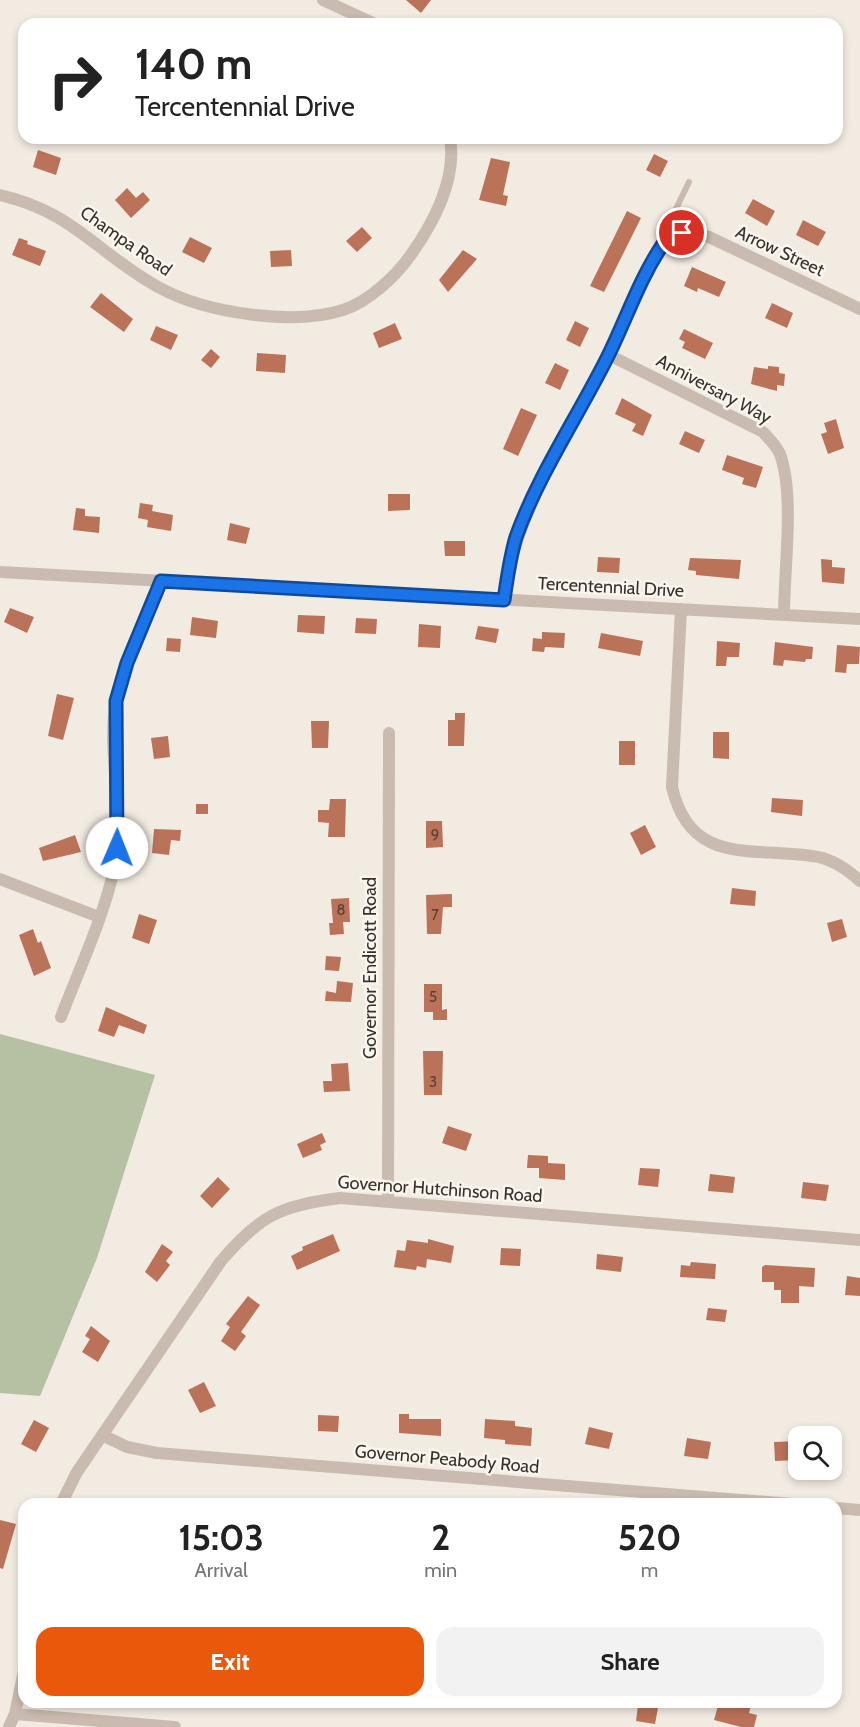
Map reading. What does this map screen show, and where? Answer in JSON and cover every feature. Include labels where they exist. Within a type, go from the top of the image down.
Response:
[{"type":"street","points":[[323,0],[362,18]]},
{"type":"street","name":"Champa Road","points":[[0,195],[35,205],[56,215],[160,288],[183,298],[216,308],[246,313],[318,315],[345,310],[373,293],[399,271],[439,206],[448,178],[451,144]]},
{"type":"street","points":[[504,600],[507,571],[516,538],[588,391],[609,355],[644,276],[676,234]]},
{"type":"street","name":"Arrow Street","points":[[676,234],[709,237],[860,309]]},
{"type":"street","name":"Anniversary Way","points":[[609,355],[763,432],[777,449],[785,468],[788,498],[784,615]]},
{"type":"street","name":"Tercentennial Drive","points":[[0,572],[860,619]]},
{"type":"street","points":[[61,1017],[99,917],[117,848],[116,701],[127,663],[161,581]]},
{"type":"street","points":[[681,609],[672,787],[676,805],[685,822],[716,846],[740,852],[813,856],[833,862],[860,881]]},
{"type":"street","name":"Governor Endicott Road","points":[[388,1202],[389,733]]},
{"type":"street","points":[[0,879],[99,917]]},
{"type":"street","name":"Governor Hutchinson Road","points":[[64,1498],[77,1472],[221,1261],[244,1233],[272,1214],[305,1202],[340,1198],[860,1240]]},
{"type":"street","name":"Governor Peabody Road","points":[[102,1436],[128,1447],[157,1453],[718,1498]]},
{"type":"street","points":[[842,1508],[860,1510]]},
{"type":"street","points":[[9,1727],[18,1700]]},
{"type":"street","points":[[15,1714],[175,1727]]},
{"type":"lane","points":[[676,234],[672,217],[689,182]]},
{"type":"green space","points":[[0,1034],[155,1075],[97,1258],[40,1396],[0,1393]]},
{"type":"building","points":[[406,0],[431,0],[421,13]]},
{"type":"building","points":[[38,150],[61,158],[56,175],[33,167]]},
{"type":"building","points":[[654,154],[668,161],[660,177],[646,170]]},
{"type":"building","points":[[491,158],[510,162],[503,195],[508,196],[506,206],[479,200]]},
{"type":"building","points":[[127,188],[136,198],[143,192],[150,200],[131,218],[115,200]]},
{"type":"building","points":[[753,199],[775,211],[767,226],[745,213]]},
{"type":"building","points":[[627,211],[641,218],[604,292],[590,286]]},
{"type":"building","points":[[803,220],[826,232],[818,246],[796,235]]},
{"type":"building","points":[[362,227],[372,238],[357,252],[346,241]]},
{"type":"building","points":[[190,237],[212,248],[204,263],[182,252]]},
{"type":"building","points":[[19,238],[28,241],[27,244],[46,251],[40,266],[12,255]]},
{"type":"building","points":[[291,250],[292,266],[271,267],[270,251]]},
{"type":"building","points":[[463,250],[477,259],[448,292],[439,280]]},
{"type":"building","points":[[692,267],[726,282],[719,297],[698,288],[697,292],[684,286]]},
{"type":"building","points":[[101,293],[133,319],[124,332],[90,307]]},
{"type":"building","points":[[772,303],[793,313],[787,328],[765,318]]},
{"type":"building","points":[[575,321],[589,328],[580,347],[566,340]]},
{"type":"building","points":[[395,323],[402,339],[379,348],[373,333]]},
{"type":"building","points":[[156,326],[178,335],[171,350],[150,340]]},
{"type":"building","points":[[684,329],[713,343],[705,359],[682,348],[685,342],[679,339]]},
{"type":"building","points":[[211,349],[220,357],[211,368],[201,360]]},
{"type":"building","points":[[257,353],[286,355],[285,373],[256,371]]},
{"type":"building","points":[[555,363],[569,370],[560,390],[545,383]]},
{"type":"building","points":[[768,366],[779,367],[779,373],[785,374],[784,386],[777,385],[777,391],[751,384],[754,367],[768,369]]},
{"type":"building","points":[[622,398],[652,415],[643,436],[632,431],[636,424],[615,414]]},
{"type":"building","points":[[521,408],[537,415],[518,456],[503,449]]},
{"type":"building","points":[[836,419],[844,448],[828,454],[821,434],[827,432],[824,423]]},
{"type":"building","points":[[685,431],[705,440],[699,453],[679,444]]},
{"type":"building","points":[[727,455],[763,467],[756,488],[742,484],[744,478],[722,470]]},
{"type":"building","points":[[388,494],[410,494],[410,510],[388,511]]},
{"type":"building","points":[[140,503],[153,505],[152,511],[173,515],[171,531],[147,527],[148,520],[138,518]]},
{"type":"building","points":[[76,508],[85,509],[85,516],[100,517],[99,533],[73,530]]},
{"type":"building","points":[[230,523],[250,528],[246,544],[227,540]]},
{"type":"building","points":[[444,541],[465,541],[465,556],[445,556]]},
{"type":"building","points":[[598,557],[620,558],[619,573],[597,572]]},
{"type":"building","points":[[690,558],[741,560],[739,579],[696,575],[696,571],[688,570]]},
{"type":"building","points":[[821,559],[832,560],[832,567],[845,568],[844,584],[822,582]]},
{"type":"building","points":[[10,608],[34,617],[27,633],[4,622]]},
{"type":"building","points":[[298,615],[325,616],[324,634],[297,632]]},
{"type":"building","points":[[192,617],[218,621],[216,638],[190,635]]},
{"type":"building","points":[[356,618],[377,619],[376,634],[355,633]]},
{"type":"building","points":[[419,624],[441,626],[440,648],[418,647]]},
{"type":"building","points":[[478,626],[499,629],[496,643],[475,639]]},
{"type":"building","points":[[542,632],[565,633],[564,648],[545,647],[544,652],[532,651],[533,638],[542,639]]},
{"type":"building","points":[[601,633],[643,641],[640,656],[598,648]]},
{"type":"building","points":[[167,638],[181,639],[180,652],[166,651]]},
{"type":"building","points":[[717,641],[740,643],[739,657],[727,657],[726,666],[716,666]]},
{"type":"building","points":[[775,642],[813,647],[812,659],[806,659],[805,662],[784,660],[783,666],[773,665]]},
{"type":"building","points":[[837,645],[860,647],[859,664],[847,664],[846,673],[835,672]]},
{"type":"building","points":[[57,694],[74,698],[63,740],[48,736]]},
{"type":"building","points":[[455,713],[465,713],[464,746],[448,746],[448,720],[455,720]]},
{"type":"building","points":[[311,721],[329,721],[328,748],[312,748]]},
{"type":"building","points":[[713,732],[729,732],[729,759],[713,758]]},
{"type":"building","points":[[168,736],[170,757],[154,759],[151,738]]},
{"type":"building","points":[[619,741],[635,741],[635,765],[619,765]]},
{"type":"building","points":[[772,798],[803,800],[802,816],[771,812]]},
{"type":"building","points":[[330,799],[346,799],[345,837],[328,837],[329,823],[318,822],[318,810],[329,810]]},
{"type":"building","points":[[196,804],[208,804],[208,814],[196,814]]},
{"type":"building","points":[[426,821],[442,821],[443,847],[426,848]]},
{"type":"building","points":[[645,825],[656,847],[641,855],[630,833]]},
{"type":"building","points":[[154,829],[181,830],[180,841],[171,840],[169,855],[152,853]]},
{"type":"building","points":[[75,835],[81,852],[43,861],[39,848]]},
{"type":"building","points":[[732,888],[756,891],[755,906],[730,904]]},
{"type":"building","points":[[452,894],[452,907],[443,907],[441,934],[427,934],[426,895]]},
{"type":"building","points":[[349,898],[350,922],[343,922],[344,934],[330,935],[329,923],[333,923],[331,899]]},
{"type":"building","points":[[139,914],[157,920],[149,944],[132,938]]},
{"type":"building","points":[[842,919],[847,937],[832,942],[827,923]]},
{"type":"building","points":[[33,929],[38,943],[41,941],[51,968],[34,976],[19,935]]},
{"type":"building","points":[[326,956],[341,957],[339,971],[325,970]]},
{"type":"building","points":[[337,981],[353,983],[351,1002],[325,1001],[326,991],[336,993]]},
{"type":"building","points":[[424,984],[442,984],[442,1010],[447,1009],[447,1020],[433,1020],[433,1012],[424,1012]]},
{"type":"building","points":[[106,1007],[147,1025],[144,1034],[119,1025],[114,1037],[98,1031]]},
{"type":"building","points":[[423,1051],[443,1051],[442,1095],[424,1095]]},
{"type":"building","points":[[348,1063],[350,1091],[324,1092],[323,1081],[332,1081],[331,1064]]},
{"type":"building","points":[[448,1126],[472,1134],[466,1151],[442,1143]]},
{"type":"building","points":[[322,1133],[326,1142],[320,1145],[322,1150],[303,1158],[297,1144]]},
{"type":"building","points":[[528,1155],[548,1156],[548,1163],[565,1164],[565,1180],[539,1178],[539,1168],[527,1168]]},
{"type":"building","points":[[640,1168],[660,1169],[658,1187],[638,1185]]},
{"type":"building","points":[[710,1174],[735,1177],[733,1193],[708,1191]]},
{"type":"building","points":[[218,1177],[230,1189],[212,1208],[200,1196]]},
{"type":"building","points":[[803,1182],[829,1185],[826,1201],[801,1198]]},
{"type":"building","points":[[333,1234],[340,1251],[297,1270],[291,1256],[303,1250],[302,1247]]},
{"type":"building","points":[[428,1239],[454,1246],[451,1263],[427,1259],[426,1268],[417,1266],[416,1270],[394,1267],[397,1250],[405,1251],[407,1240],[428,1243]]},
{"type":"building","points":[[162,1244],[173,1252],[166,1261],[170,1265],[157,1282],[145,1272]]},
{"type":"building","points":[[501,1248],[521,1249],[520,1266],[500,1265]]},
{"type":"building","points":[[597,1254],[623,1257],[621,1272],[596,1269]]},
{"type":"building","points":[[691,1262],[716,1264],[715,1279],[680,1277],[681,1265],[690,1266]]},
{"type":"building","points":[[765,1265],[815,1268],[814,1287],[799,1286],[799,1303],[781,1303],[781,1290],[774,1290],[774,1282],[762,1282],[762,1267]]},
{"type":"building","points":[[847,1276],[860,1278],[860,1296],[845,1295]]},
{"type":"building","points":[[248,1296],[260,1305],[241,1332],[246,1336],[235,1351],[221,1341],[230,1327],[226,1324]]},
{"type":"building","points":[[708,1308],[727,1310],[725,1322],[706,1320]]},
{"type":"building","points":[[91,1326],[110,1341],[98,1362],[82,1352],[90,1339],[85,1336]]},
{"type":"building","points":[[204,1382],[216,1406],[200,1413],[188,1390]]},
{"type":"building","points":[[399,1414],[409,1414],[409,1419],[441,1419],[441,1436],[399,1433]]},
{"type":"building","points":[[318,1415],[339,1416],[338,1432],[318,1431]]},
{"type":"building","points":[[485,1419],[515,1421],[515,1426],[532,1428],[531,1446],[505,1444],[505,1440],[484,1438]]},
{"type":"building","points":[[34,1420],[49,1428],[36,1452],[21,1444]]},
{"type":"building","points":[[589,1427],[613,1433],[609,1449],[585,1444]]},
{"type":"building","points":[[687,1438],[711,1442],[708,1459],[684,1456]]},
{"type":"building","points":[[788,1441],[788,1460],[775,1461],[774,1442]]},
{"type":"building","points":[[0,1520],[16,1524],[3,1569],[0,1568]]},
{"type":"building","points":[[638,1708],[658,1708],[655,1724],[636,1721]]},
{"type":"building","points":[[717,1708],[750,1708],[749,1713],[757,1715],[754,1727],[741,1727],[714,1720]]},
{"type":"route","points":[[117,848],[114,716],[116,701],[127,663],[161,581],[504,600],[507,571],[516,538],[530,506],[588,391],[609,355],[644,276],[664,242],[670,236],[682,233]]}]
